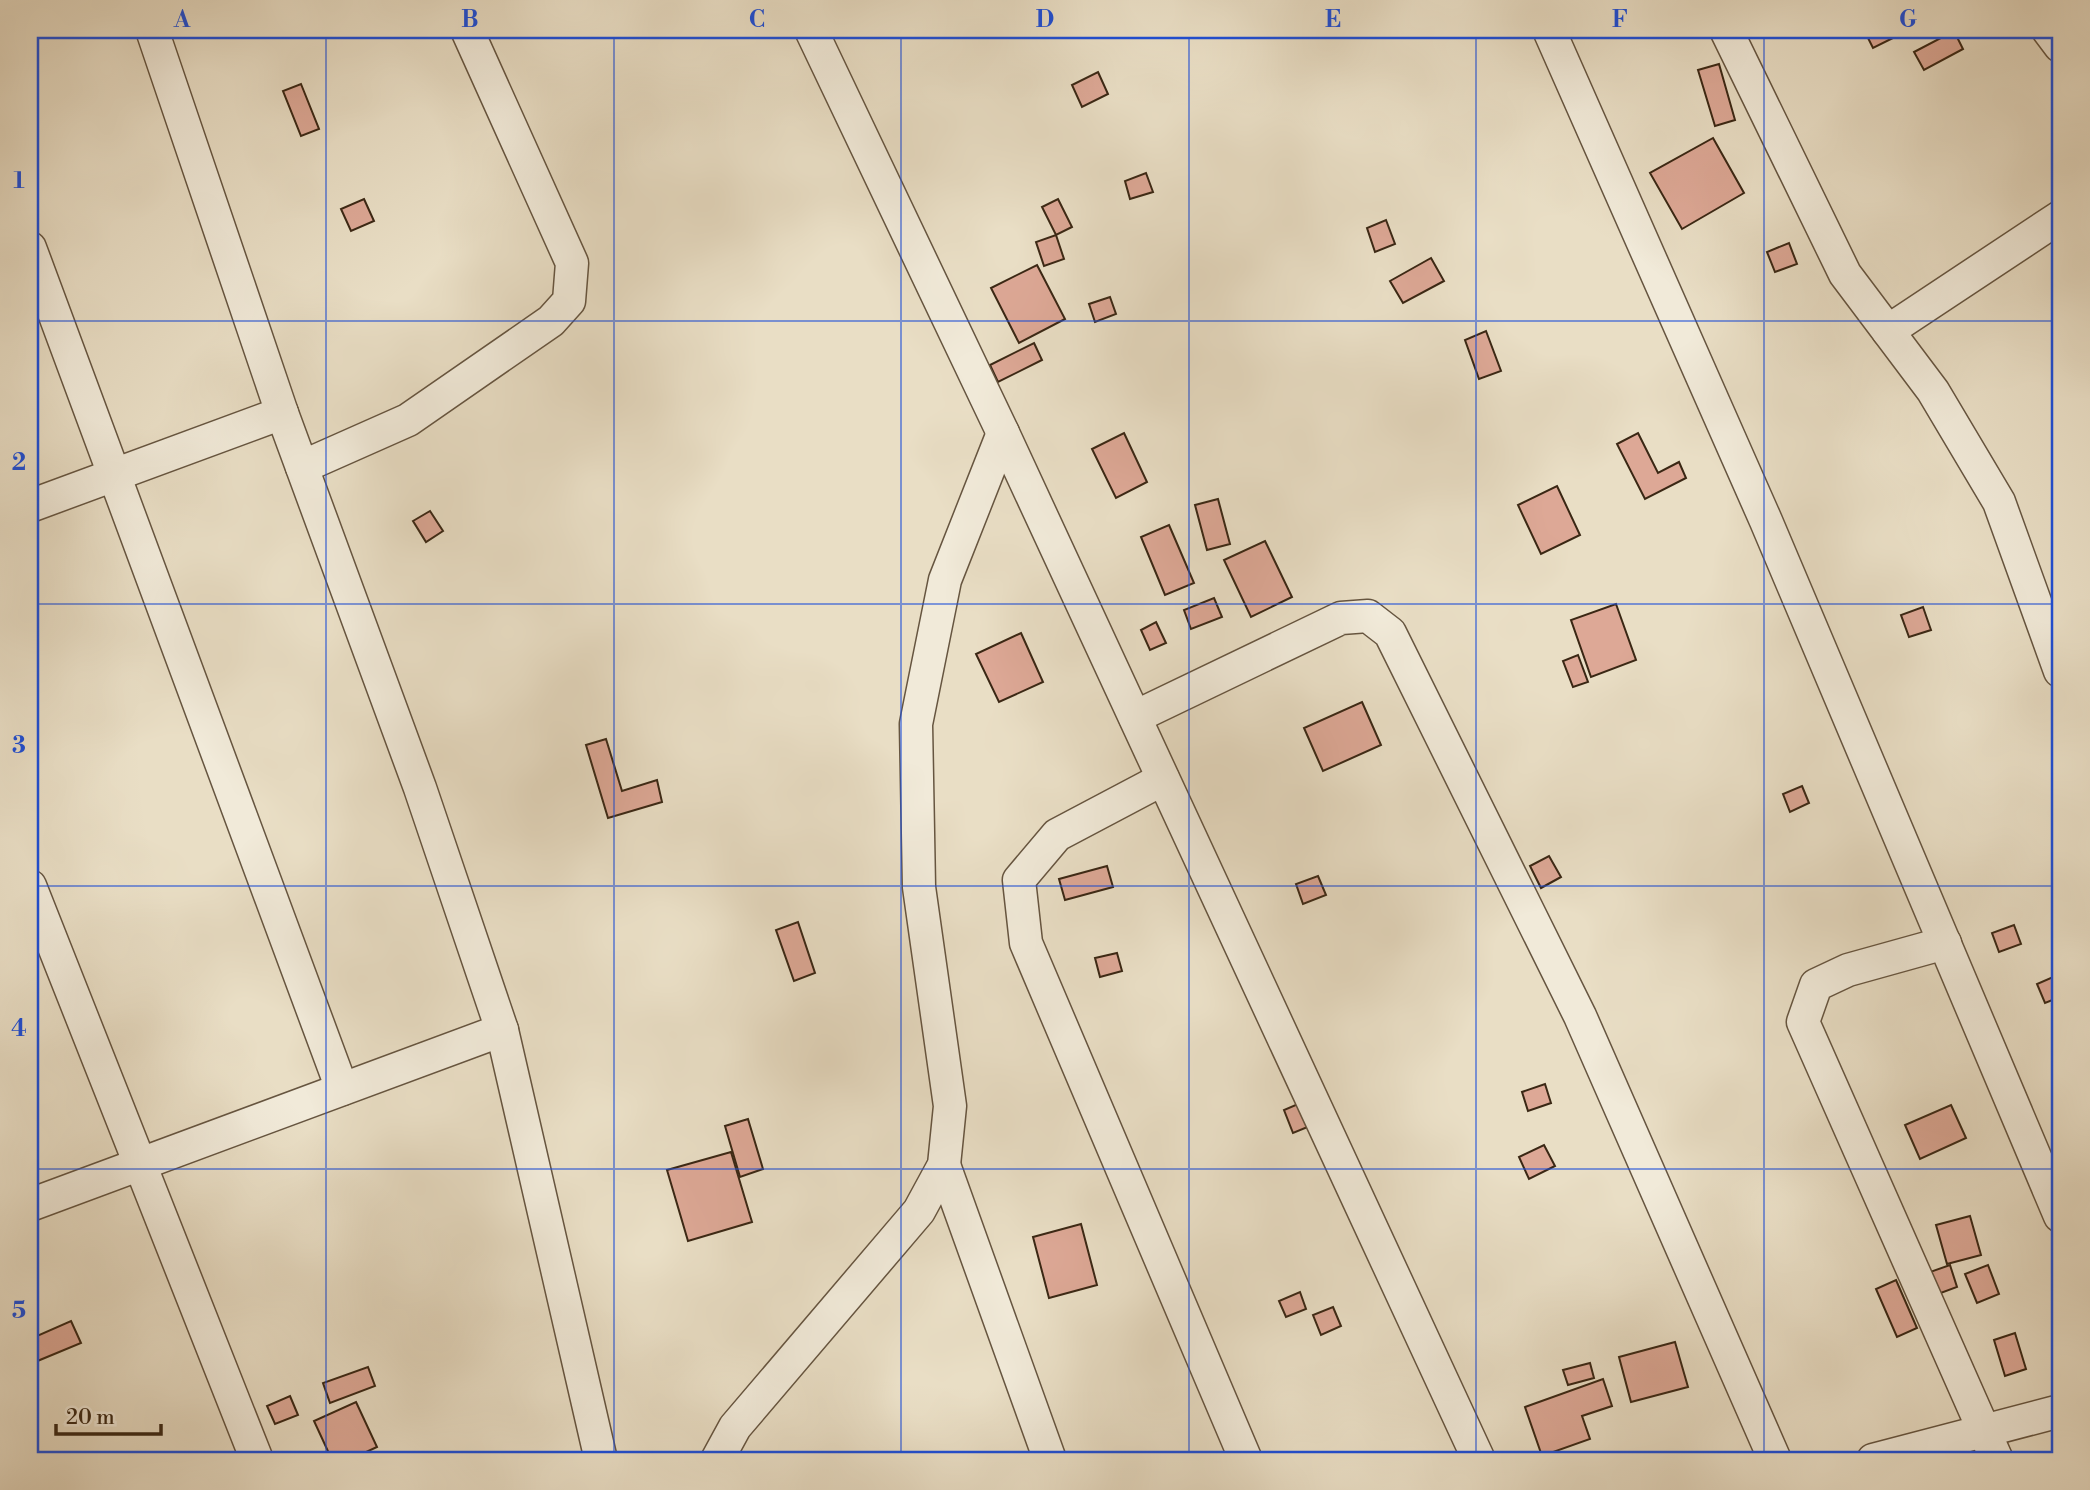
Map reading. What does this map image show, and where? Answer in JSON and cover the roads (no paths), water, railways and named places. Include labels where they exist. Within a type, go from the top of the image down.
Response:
[{"type":"street","points":[[152,30],[282,413],[420,788],[502,1030],[601,1460]]},
{"type":"street","points":[[302,467],[408,420],[551,321],[569,301],[572,263],[467,30]]},
{"type":"street","points":[[811,30],[1003,433],[1479,1460]]},
{"type":"street","points":[[1549,30],[1761,509],[2060,1216]]},
{"type":"street","points":[[1726,30],[1845,274],[1933,391],[1999,502],[2054,633],[2060,671]]},
{"type":"street","points":[[2048,30],[2060,46]]},
{"type":"street","points":[[1888,331],[2060,217]]},
{"type":"street","points":[[30,248],[342,1089]]},
{"type":"street","points":[[30,506],[282,413]]},
{"type":"street","points":[[717,1460],[735,1427],[919,1211],[944,1165],[950,1106],[919,887],[916,724],[945,580],[1003,433]]},
{"type":"street","points":[[1135,717],[1341,618],[1368,616],[1390,633],[1580,1016],[1775,1460]]},
{"type":"street","points":[[1163,779],[1057,835],[1019,880],[1026,943],[1246,1460]]},
{"type":"street","points":[[30,886],[257,1460]]},
{"type":"street","points":[[1945,943],[1848,970],[1816,985],[1803,1022],[1997,1460]]},
{"type":"street","points":[[30,1205],[502,1030]]},
{"type":"street","points":[[944,1165],[1050,1460]]},
{"type":"street","points":[[1873,1460],[2060,1410]]}]
